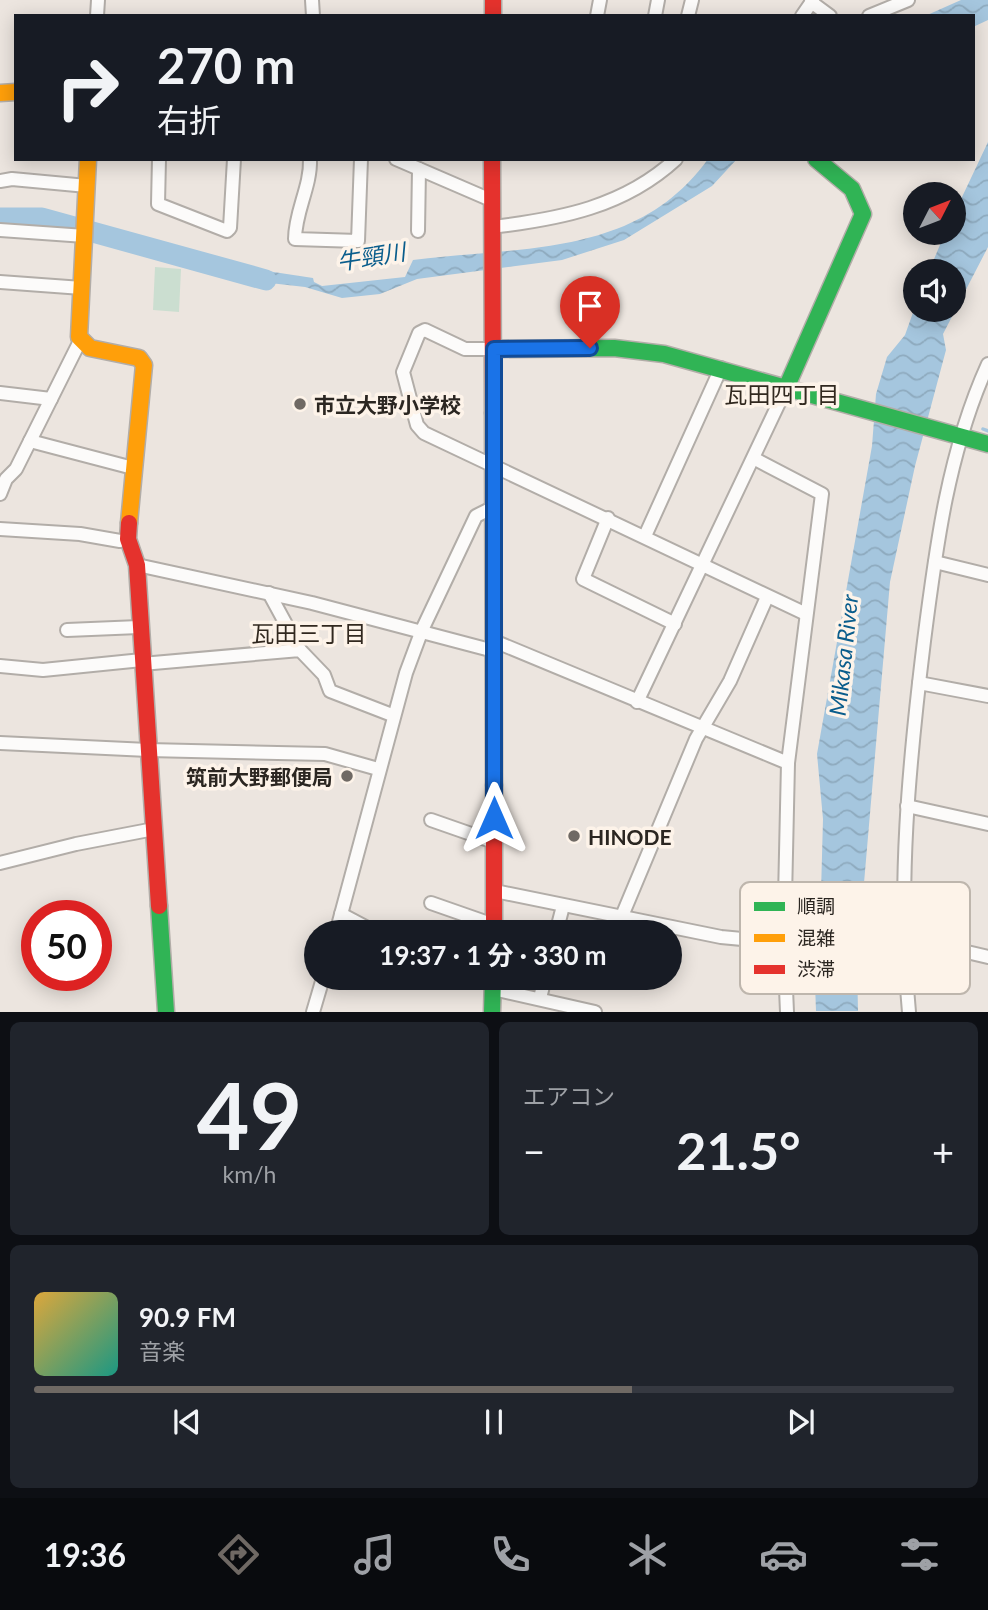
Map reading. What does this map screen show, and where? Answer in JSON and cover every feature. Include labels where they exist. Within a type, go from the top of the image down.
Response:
[{"type":"street","points":[[874,14],[908,0]]},
{"type":"street","points":[[812,1],[828,14]]},
{"type":"street","points":[[0,494],[30,441],[80,340],[89,161]]},
{"type":"street","points":[[159,161],[158,204],[227,231],[230,228],[234,161]]},
{"type":"street","points":[[310,161],[310,176],[295,217],[295,239],[358,241],[361,161]]},
{"type":"street","points":[[401,161],[491,200]]},
{"type":"street","points":[[492,161],[495,466],[494,920]]},
{"type":"street","points":[[492,227],[571,215],[610,202],[640,188],[674,161]]},
{"type":"street","points":[[637,702],[755,459],[863,214],[861,200],[853,190],[818,161]]},
{"type":"street","points":[[418,231],[419,169]]},
{"type":"street","points":[[0,181],[12,179],[87,188]]},
{"type":"street","points":[[0,230],[85,236]]},
{"type":"street","points":[[0,282],[82,288]]},
{"type":"street","points":[[804,613],[424,433],[417,425],[404,372],[419,333],[425,330],[465,349],[614,348],[664,354],[988,444]]},
{"type":"street","points":[[80,340],[90,348],[139,358],[144,365],[128,539],[136,565],[166,1012]]},
{"type":"street","points":[[907,882],[907,806],[934,562],[961,436],[988,364]]},
{"type":"street","points":[[645,536],[721,368]]},
{"type":"street","points":[[0,393],[51,399]]},
{"type":"street","points":[[30,441],[133,468]]},
{"type":"street","points":[[755,459],[822,494],[804,613],[788,763],[785,882]]},
{"type":"street","points":[[339,920],[392,715],[422,630],[476,516],[494,507]]},
{"type":"street","points":[[608,518],[583,579],[675,624]]},
{"type":"street","points":[[0,529],[80,534],[120,541],[128,539]]},
{"type":"street","points":[[934,562],[988,575]]},
{"type":"street","points":[[136,565],[494,646],[788,763]]},
{"type":"street","points":[[269,593],[300,650],[324,675],[330,691],[392,715]]},
{"type":"street","points":[[622,916],[702,728],[730,681],[767,597]]},
{"type":"street","points":[[67,630],[139,627]]},
{"type":"street","points":[[0,666],[43,670],[300,650]]},
{"type":"street","points":[[919,683],[988,696]]},
{"type":"street","points":[[0,743],[325,754],[378,769]]},
{"type":"street","points":[[907,806],[988,824]]},
{"type":"street","points":[[431,820],[494,842]]},
{"type":"street","points":[[0,863],[76,844],[154,829]]},
{"type":"street","points":[[495,891],[740,939]]},
{"type":"street","points":[[431,903],[472,920]]},
{"type":"street","points":[[559,920],[563,906]]},
{"type":"street","points":[[341,914],[352,920]]},
{"type":"street","points":[[970,953],[988,957]]},
{"type":"street","points":[[313,1012],[319,990]]},
{"type":"street","points":[[492,1012],[493,990]]},
{"type":"street","points":[[513,990],[595,1012]]},
{"type":"street","points":[[540,998],[542,990]]},
{"type":"street","points":[[786,994],[787,1012]]},
{"type":"street","points":[[908,994],[908,1012]]},
{"type":"green space","points":[[155,267],[181,269],[179,312],[153,310]]},
{"type":"water","points":[[961,0],[988,0],[988,20],[975,26],[975,14],[930,14]]},
{"type":"water","points":[[988,142],[988,247],[966,290],[966,259],[934,259],[940,245],[966,245],[966,189]]},
{"type":"water","points":[[706,161],[735,161],[712,186],[624,240],[562,260],[417,279],[380,294],[342,298],[305,287],[261,282],[235,271],[267,271],[313,278],[314,282],[322,286],[405,277],[413,260],[535,248],[612,231],[647,215],[679,191]]},
{"type":"water","name":"Mikasa River","points":[[910,322],[949,322],[943,334],[946,350],[915,466],[890,582],[864,882],[821,882],[823,819],[817,754],[872,446],[876,394],[887,357],[905,335]]},
{"type":"water","points":[[815,994],[858,994],[858,1011],[816,1011]]},
{"type":"waterway","name":"牛頸川","points":[[0,218],[42,218],[266,280]]},
{"type":"waterway","points":[[983,429],[988,431]]},
{"type":"traffic: fast","points":[[787,386],[863,214],[852,189],[818,161]]},
{"type":"traffic: fast","points":[[493,349],[614,348],[664,354],[988,444]]},
{"type":"traffic: fast","points":[[159,906],[166,1012]]},
{"type":"traffic: fast","points":[[492,1012],[493,990]]},
{"type":"traffic: slow","points":[[0,93],[14,92]]},
{"type":"traffic: slow","points":[[88,161],[79,337],[90,348],[139,358],[144,365],[129,523]]},
{"type":"traffic: slow","points":[[493,413],[494,785]]},
{"type":"traffic: jam","points":[[493,0],[493,14]]},
{"type":"traffic: jam","points":[[492,161],[493,413]]},
{"type":"traffic: jam","points":[[129,523],[128,539],[137,565],[159,906]]},
{"type":"traffic: jam","points":[[494,785],[494,920]]},
{"type":"place","name":"市立大野小学校","points":[[300,404]]},
{"type":"place","name":"筑前大野郵便局","points":[[347,776]]},
{"type":"place","name":"HINODE","points":[[574,836]]},
{"type":"district","name":"瓦田四丁目","points":[[782,394]]},
{"type":"district","name":"瓦田三丁目","points":[[309,633]]},
{"type":"route","points":[[494,818],[494,349],[590,348]]}]
